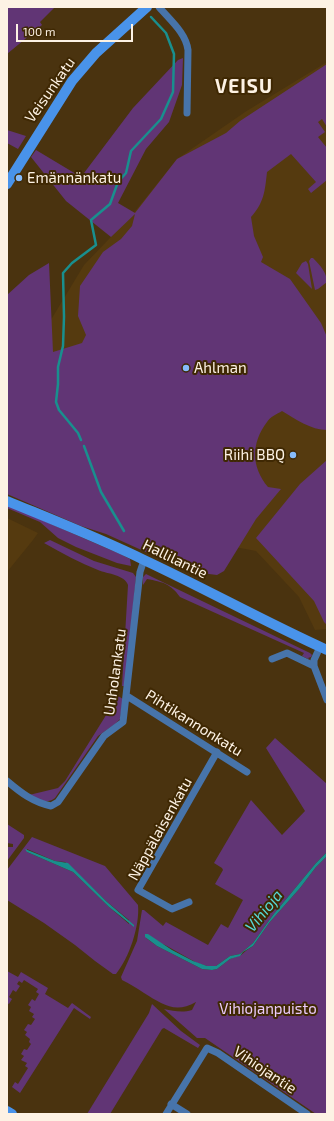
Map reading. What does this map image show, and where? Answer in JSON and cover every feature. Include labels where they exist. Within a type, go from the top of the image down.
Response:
[{"type":"main road","name":"Veisunkatu","points":[[7,184],[72,81],[96,54],[147,7]]},
{"type":"main road","name":"Hallilantie","points":[[7,501],[95,537],[323,648]]},
{"type":"main road","points":[[7,1111],[12,1114]]},
{"type":"street","points":[[159,7],[187,41],[188,114]]},
{"type":"street","name":"Unholankatu","points":[[7,781],[39,804],[51,806],[58,802],[104,736],[123,722],[140,572],[144,560]]},
{"type":"street","points":[[323,648],[314,660],[314,666],[327,700]]},
{"type":"street","points":[[272,659],[287,653],[314,666]]},
{"type":"street","name":"Pihtikannonkatu","points":[[127,696],[247,772]]},
{"type":"street","name":"Näppälaisenkatu","points":[[189,902],[172,909],[138,890],[217,752]]},
{"type":"street","name":"Vihiojantie","points":[[171,1104],[207,1048],[218,1053],[307,1114]]},
{"type":"street","points":[[166,1114],[171,1104],[187,1114]]},
{"type":"shaded area","name":"Ahlman","points":[[327,62],[327,629],[315,630],[299,597],[256,551],[113,524],[83,477],[46,328],[84,265],[132,215],[177,159],[245,112]]},
{"type":"shaded area","points":[[7,518],[38,533],[7,572]]},
{"type":"green space","points":[[7,7],[55,7],[40,22],[42,25],[7,54]]},
{"type":"green space","name":"Ahlman","points":[[183,58],[182,85],[169,122],[146,149],[118,203],[135,213],[177,159],[226,133],[240,121],[327,64],[327,127],[322,119],[318,122],[325,132],[318,137],[327,148],[327,180],[311,193],[308,189],[316,182],[291,154],[267,172],[261,202],[251,217],[254,236],[263,257],[261,262],[290,279],[321,323],[327,337],[327,430],[321,430],[309,426],[282,411],[268,420],[258,438],[255,455],[256,463],[262,479],[268,487],[281,489],[256,519],[224,571],[217,575],[184,568],[168,562],[106,534],[81,526],[7,494],[7,295],[29,275],[49,263],[53,352],[82,343],[86,335],[78,316],[80,286],[103,252],[121,239],[132,226],[135,214],[111,237],[66,201],[31,157],[36,150],[81,177],[133,108],[178,60]]},
{"type":"green space","points":[[7,130],[26,136],[18,149],[7,143]]},
{"type":"green space","points":[[313,258],[321,266],[327,279],[327,282],[315,290],[309,261]]},
{"type":"green space","points":[[306,261],[308,264],[312,289],[296,273],[302,263]]},
{"type":"green space","points":[[327,460],[327,625],[324,622],[314,601],[256,538],[300,484]]},
{"type":"green space","points":[[7,505],[120,554],[130,559],[131,566],[117,563],[76,547],[58,538],[40,522],[7,508]]},
{"type":"green space","points":[[50,540],[94,561],[133,573],[136,577],[125,686],[122,686],[128,585],[123,579],[116,575],[84,564],[44,543]]},
{"type":"green space","points":[[146,574],[310,653],[312,655],[308,658],[310,660],[302,656],[304,653],[180,597],[170,586],[166,584],[147,579],[143,585],[143,577]]},
{"type":"green space","points":[[118,696],[123,699],[120,719],[98,736],[55,798],[45,801],[29,795],[58,788],[65,781]]},
{"type":"green space","name":"Vihiojanpuisto","points":[[275,738],[327,784],[327,852],[273,915],[253,943],[240,954],[230,956],[216,966],[207,966],[197,963],[165,945],[146,938],[157,946],[202,969],[217,969],[230,959],[241,955],[253,946],[269,923],[327,856],[327,1114],[316,1114],[205,1038],[197,1038],[164,1009],[188,1011],[192,1010],[196,1002],[182,1007],[163,1004],[122,980],[121,977],[137,941],[142,910],[144,910],[163,926],[166,922],[208,945],[221,924],[228,928],[243,900],[215,884],[223,870],[214,863],[251,800],[282,835],[305,811],[266,748]]},
{"type":"green space","points":[[7,824],[24,835],[24,838],[7,861],[7,847],[13,847],[13,844],[7,843]]},
{"type":"green space","points":[[32,837],[105,866],[138,905],[137,922],[133,941],[121,967],[116,974],[113,974],[44,923],[7,900],[7,870]],"holes":[[[27,849],[55,861],[65,862],[70,866],[106,901],[129,920],[129,924],[73,872],[27,852]]]},
{"type":"green space","points":[[7,971],[18,977],[21,972],[48,988],[45,994],[68,1008],[72,1003],[91,1017],[90,1019],[74,1008],[20,1093],[12,1087],[15,1082],[18,1084],[28,1068],[25,1066],[27,1063],[21,1060],[24,1056],[21,1054],[24,1049],[27,1050],[31,1044],[29,1042],[30,1039],[25,1035],[27,1032],[24,1030],[28,1024],[31,1025],[35,1019],[32,1017],[34,1014],[29,1011],[31,1007],[28,1005],[32,999],[35,1001],[39,994],[36,992],[38,989],[24,980],[22,983],[19,981],[17,984],[20,986],[16,992],[13,990],[9,997],[12,999],[9,1004],[7,1003]]},
{"type":"green space","points":[[152,1004],[181,1031],[200,1045],[198,1048],[164,1028],[162,1029],[110,1114],[87,1114],[149,1013]]},
{"type":"water","points":[[25,849],[55,861],[68,863],[106,901],[134,925],[134,927],[109,907],[73,872],[27,852]]},
{"type":"water","points":[[327,852],[327,856],[269,923],[253,946],[243,952],[240,956],[230,959],[217,969],[202,969],[157,946],[145,937],[145,934],[148,934],[172,950],[193,961],[207,966],[216,966],[230,956],[240,954],[253,943],[273,915]]},
{"type":"waterway","points":[[81,440],[78,433],[59,410],[56,402],[58,367],[63,346],[63,273],[72,263],[96,245],[91,220],[110,204],[118,182],[126,173],[131,151],[161,119],[173,92],[174,54],[166,33],[151,17]]},
{"type":"waterway","points":[[84,446],[101,492],[124,531]]},
{"type":"place","name":"Emännänkatu","points":[[19,178]]},
{"type":"place","name":"Ahlman","points":[[186,368]]},
{"type":"place","name":"Riihi BBQ","points":[[293,455]]},
{"type":"district","name":"VEISU","points":[[244,87]]},
{"type":"water label","name":"Vihioja","points":[[264,911]]}]
